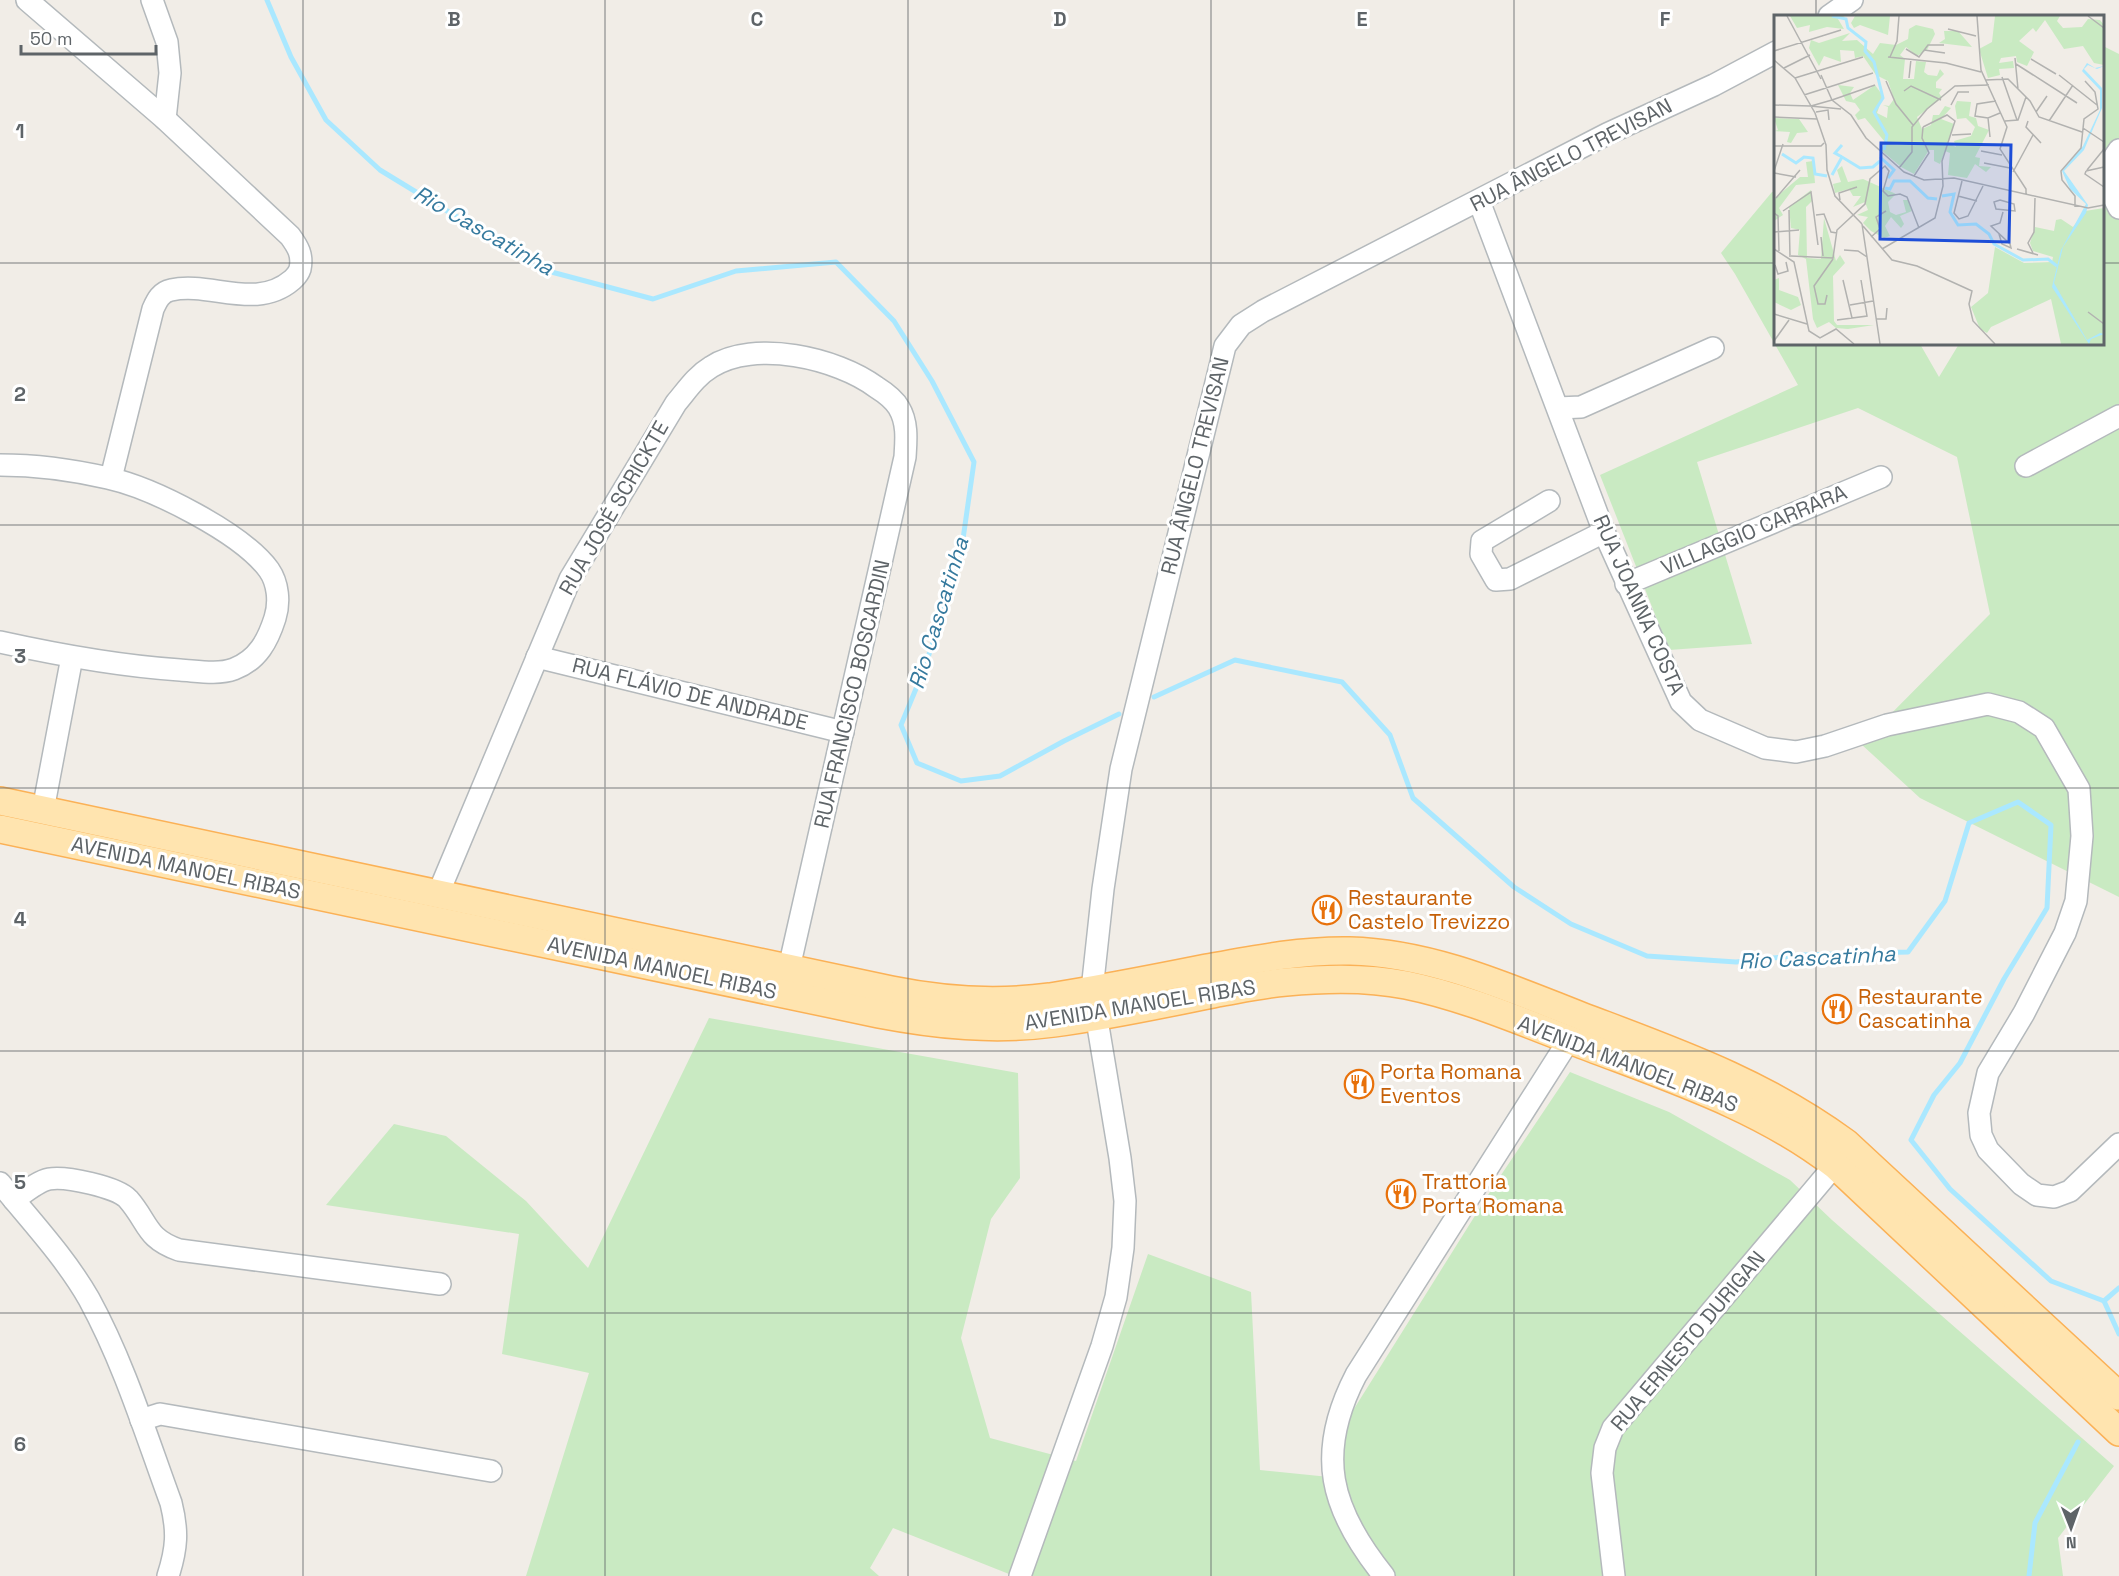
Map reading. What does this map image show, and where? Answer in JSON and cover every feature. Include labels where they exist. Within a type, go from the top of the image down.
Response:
[{"type":"main road","name":"AVENIDA MANOEL RIBAS","points":[[0,801],[925,997],[989,1002],[1028,1000],[1094,1003],[1282,982],[1354,979],[1383,981],[1433,991],[1569,1040],[1741,1107],[1797,1139],[1841,1154],[2119,1396]]},
{"type":"main road","points":[[0,823],[31,822],[43,810]]},
{"type":"main road","name":"AVENIDA MANOEL RIBAS","points":[[0,829],[915,1021],[987,1027],[1053,1023],[1094,1003],[1299,953],[1352,951],[1415,959],[1476,977],[1714,1067],[1773,1095],[1806,1114],[1841,1154],[2119,1432]]},
{"type":"main road","points":[[70,844],[73,835],[82,831],[150,833]]},
{"type":"main road","points":[[388,911],[426,907],[433,903],[438,894]]},
{"type":"main road","points":[[452,924],[461,912],[487,904]]},
{"type":"main road","points":[[715,980],[762,983],[776,980],[785,975],[789,968]]},
{"type":"main road","points":[[820,1002],[823,993],[829,989],[891,990]]},
{"type":"main road","points":[[1569,1040],[1574,1033],[1580,1030],[1630,1035]]},
{"type":"street","points":[[27,0],[165,119],[290,236],[299,248],[302,262],[298,274],[292,280],[285,286],[267,292],[247,295],[186,289],[169,290],[158,298],[153,309],[111,478]]},
{"type":"street","points":[[152,0],[167,42],[171,73],[165,119]]},
{"type":"street","points":[[1830,15],[1852,0]]},
{"type":"street","name":"RUA ÂNGELO TREVISAN","points":[[1020,1576],[1102,1346],[1116,1297],[1123,1248],[1125,1202],[1120,1158],[1094,1003],[1114,807],[1129,736],[1225,346],[1241,325],[1263,310],[1607,134],[1714,85],[1774,53]]},
{"type":"street","points":[[2119,150],[2108,171],[2109,186],[2119,208]]},
{"type":"street","name":"RUA JOANNA COSTA","points":[[1479,201],[1604,532],[1626,584],[1681,702],[1700,720],[1765,748],[1796,752],[1825,746],[1887,725],[1988,704],[2019,712],[2044,729],[2079,789],[2082,836],[2076,901],[2066,933],[2024,1013],[1988,1073],[1979,1113],[1981,1135],[1988,1150],[2021,1184],[2037,1195],[2054,1197],[2070,1191],[2119,1144]]},
{"type":"street","points":[[1558,408],[1581,407],[1713,348]]},
{"type":"street","name":"RUA JOSÉ SCRICKTE","points":[[438,894],[570,579],[676,403],[693,381],[711,366],[730,359],[773,353],[825,362],[850,371],[867,380],[898,405],[904,417]]},
{"type":"street","points":[[2026,466],[2119,416]]},
{"type":"street","name":"RUA FRANCISCO BOSCARDIN","points":[[789,968],[902,478],[905,457],[904,417]]},
{"type":"street","points":[[0,465],[54,468],[111,478],[152,494],[226,532],[254,553],[270,571],[277,588],[278,609],[268,638],[255,657],[234,669],[210,672],[165,669],[72,657],[0,642]]},
{"type":"street","name":"VILLAGGIO CARRARA","points":[[1626,584],[1881,477]]},
{"type":"street","points":[[1549,501],[1482,542],[1481,554],[1496,580],[1510,579],[1604,532]]},
{"type":"street","points":[[43,810],[72,657]]},
{"type":"street","name":"RUA FLÁVIO DE ANDRADE","points":[[537,657],[843,732]]},
{"type":"street","points":[[1384,1576],[1360,1545],[1346,1519],[1336,1493],[1332,1450],[1336,1423],[1344,1398],[1356,1375],[1569,1040]]},
{"type":"street","name":"RUA ERNESTO DURIGAN","points":[[1614,1576],[1602,1473],[1605,1448],[1613,1428],[1841,1154]]},
{"type":"street","points":[[14,1200],[47,1179],[62,1179],[114,1190],[122,1194],[129,1200],[151,1235],[164,1245],[179,1250],[440,1284]]},
{"type":"street","points":[[0,1183],[63,1261],[88,1298],[114,1351],[171,1503],[177,1542],[168,1576]]},
{"type":"street","points":[[141,1420],[160,1414],[491,1471]]},
{"type":"green space","points":[[2104,46],[2119,54],[2119,897],[1920,798],[1861,744],[1990,614],[1957,457],[1858,408],[1697,462],[1752,644],[1669,650],[1600,475],[1798,385],[1775,345],[1921,345],[1939,377],[1958,345],[2104,345]]},
{"type":"green space","points":[[1774,192],[1774,343],[1721,253]]},
{"type":"green space","points":[[709,1018],[1018,1073],[1020,1178],[991,1219],[961,1338],[990,1438],[1076,1461],[1148,1254],[1251,1292],[1260,1470],[1339,1478],[1342,1446],[1352,1412],[1493,1187],[1570,1072],[1669,1112],[1790,1180],[1832,1220],[2114,1466],[2058,1538],[2063,1576],[1014,1576],[893,1528],[870,1568],[879,1576],[526,1576],[589,1373],[502,1354],[519,1234],[326,1205],[394,1124],[446,1136],[526,1201],[588,1268]]},
{"type":"waterway","name":"Rio Cascatinha","points":[[267,0],[291,57],[326,120],[380,170],[544,270],[653,299],[736,271],[836,262],[894,321],[932,381],[974,462],[961,553],[925,667],[901,725],[917,763],[961,781],[1000,776],[1119,714]]},
{"type":"waterway","name":"Rio Cascatinha","points":[[1154,697],[1235,660],[1342,682],[1390,735],[1413,798],[1514,887],[1571,924],[1647,956],[1736,962],[1801,955],[1908,952],[1945,901],[1969,823],[2018,802],[2051,825],[2047,908],[2004,979],[1960,1063],[1934,1095],[1911,1140],[1950,1189],[2051,1281],[2104,1301],[2119,1334]]},
{"type":"waterway","points":[[2104,1301],[2119,1288]]},
{"type":"waterway","name":"Rio Cascatinha","points":[[2029,1576],[2035,1523],[2078,1442]]},
{"type":"place","name":"Restaurante Castelo Trevizzo","points":[[1327,910]]},
{"type":"place","name":"Restaurante Cascatinha","points":[[1837,1009]]},
{"type":"place","name":"Porta Romana Eventos","points":[[1359,1084]]},
{"type":"place","name":"Trattoria Porta Romana","points":[[1401,1194]]}]
